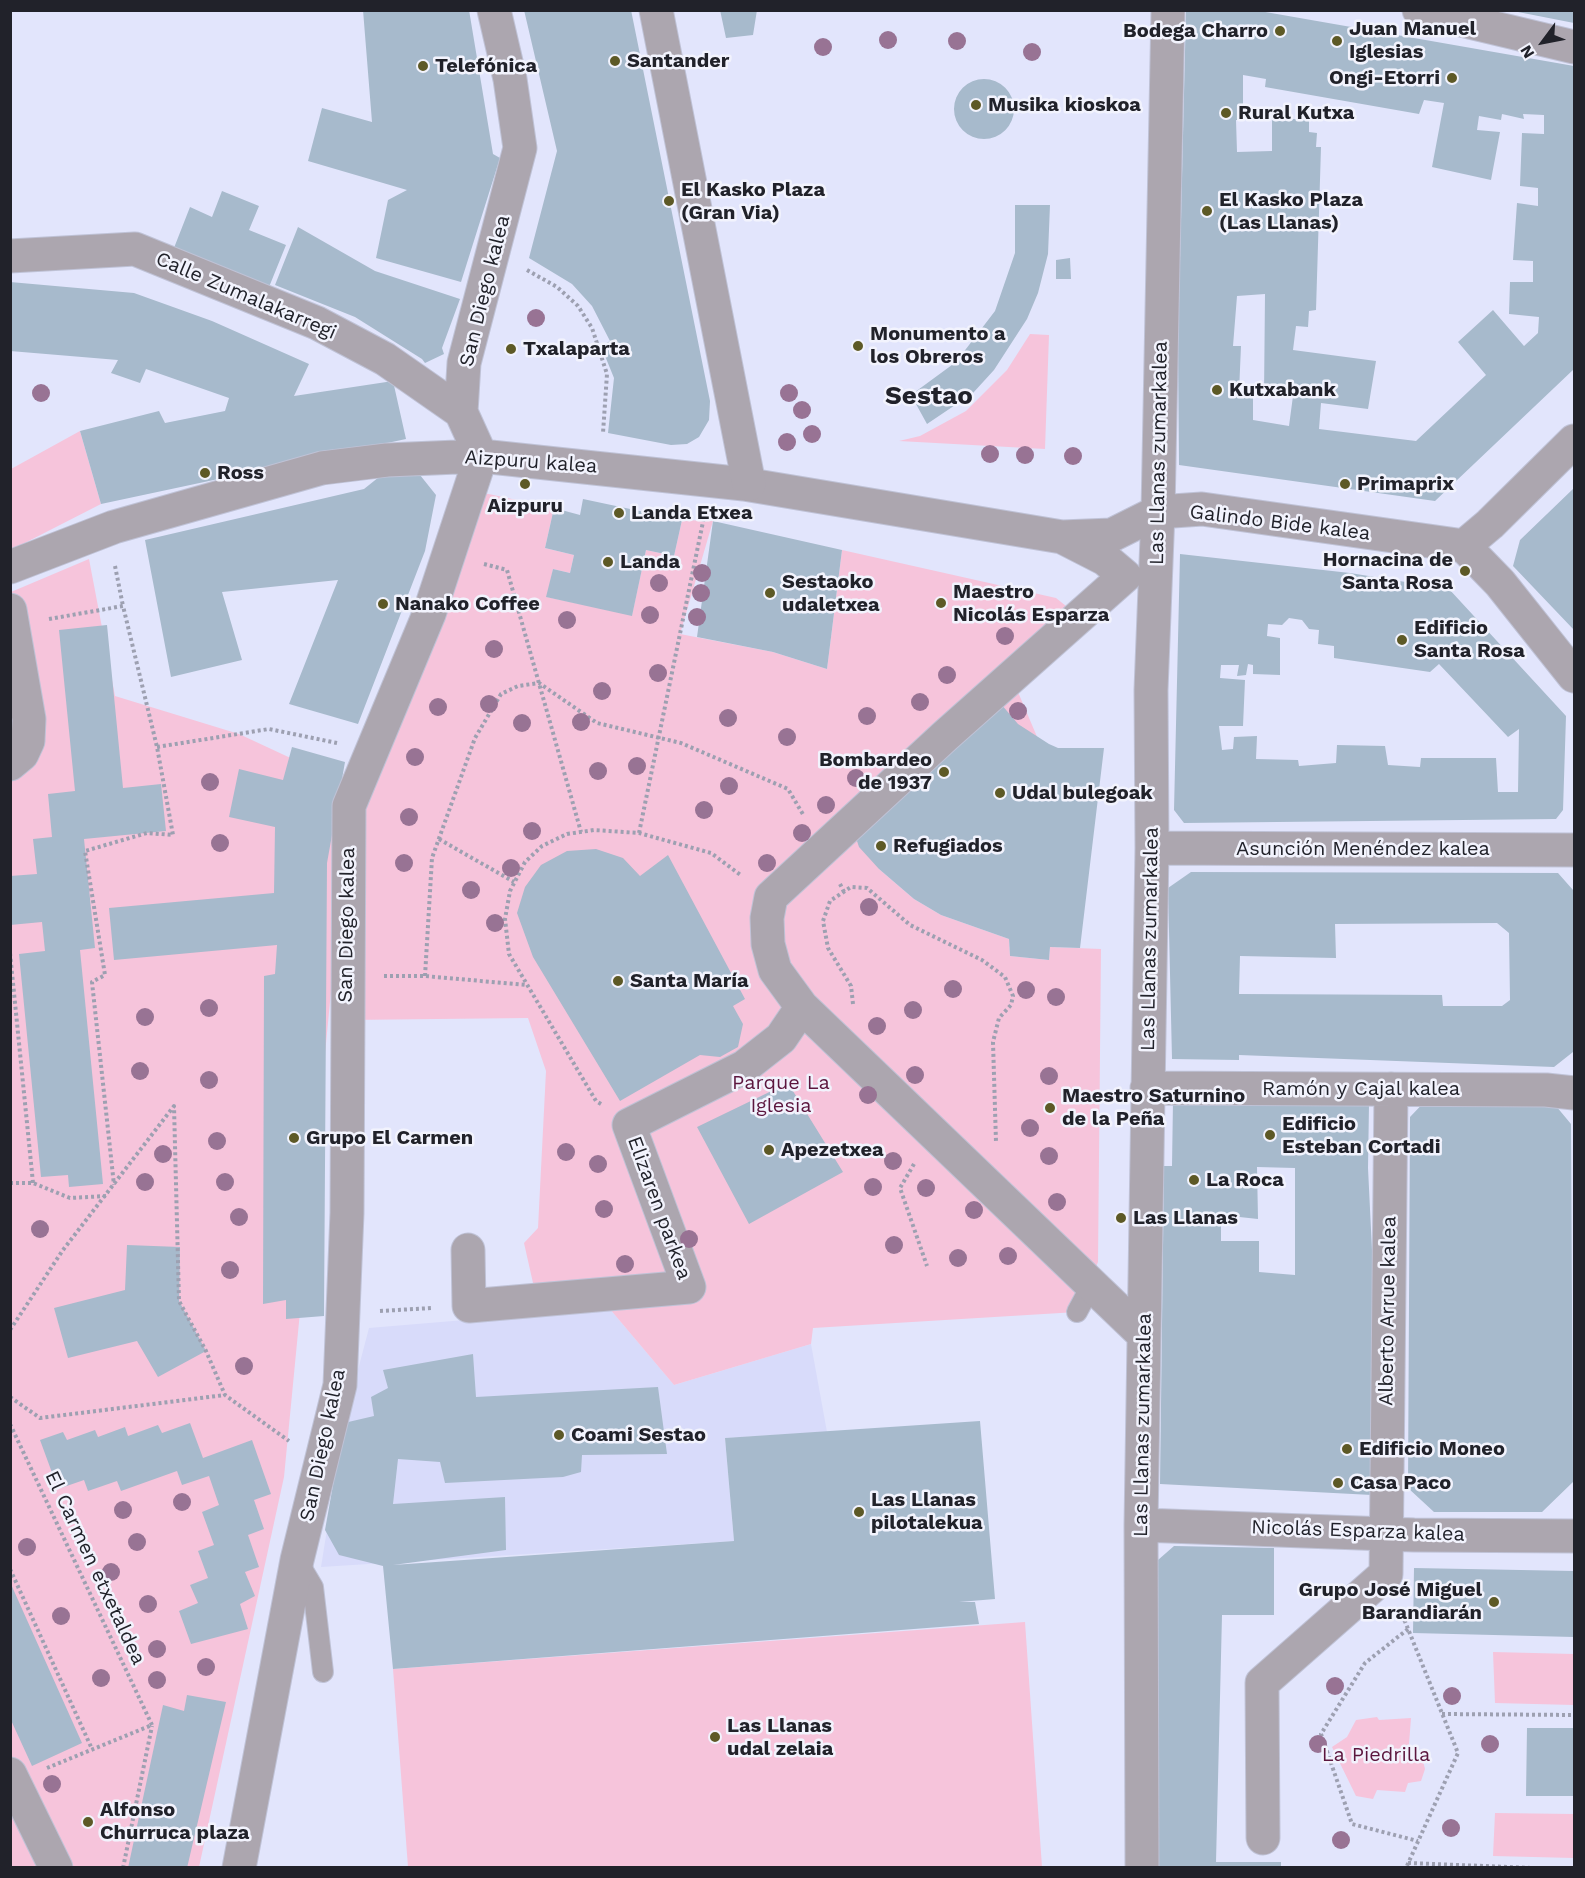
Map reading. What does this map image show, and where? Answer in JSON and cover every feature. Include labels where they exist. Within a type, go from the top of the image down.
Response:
[{"type":"street","name":"San Diego kalea","points":[[238,1868],[297,1560],[340,1385],[347,1213],[349,806],[429,614],[481,456],[461,412],[464,363],[520,148],[510,79],[494,10]]},
{"type":"street","points":[[656,10],[749,484]]},
{"type":"street","name":"Las Llanas zumarkalea","points":[[1142,1868],[1141,1525],[1152,848],[1151,690],[1158,512],[1168,10]]},
{"type":"street","points":[[1419,10],[1575,47]]},
{"type":"street","name":"Calle Zumalakarregi","points":[[10,256],[135,249],[318,323],[385,359],[461,412]]},
{"type":"street","points":[[1575,441],[1490,524],[1464,546],[1500,583],[1575,676]]},
{"type":"street","name":"Aizpuru kalea","points":[[10,567],[114,527],[322,468],[387,460],[481,456],[749,484],[1062,537],[1112,535],[1158,512]]},
{"type":"street","name":"Galindo Bide kalea","points":[[1158,512],[1202,509],[1464,546]]},
{"type":"street","name":"Aizpuru kalea","points":[[822,849],[1125,576],[1105,559],[1062,537]]},
{"type":"street","points":[[10,609],[29,719],[28,741],[22,754],[10,764]]},
{"type":"street","name":"Asunción Menéndez kalea","points":[[1152,848],[1575,850]]},
{"type":"street","points":[[822,849],[771,897],[767,918],[768,944],[775,970],[802,1007],[997,1194],[1085,1298],[1144,1335]]},
{"type":"street","name":"Elizaren parkea","points":[[468,1250],[469,1306],[689,1287],[628,1125],[744,1067],[781,1038],[802,1007]]},
{"type":"street","name":"Ramón y Cajal kalea","points":[[1147,1088],[1546,1090],[1575,1093]]},
{"type":"street","name":"Alberto Arrue kalea","points":[[1386,1574],[1390,1089]]},
{"type":"street","name":"Nicolás Esparza kalea","points":[[1141,1525],[1575,1536]]},
{"type":"street","points":[[1263,1838],[1262,1683],[1386,1574]]},
{"type":"street","points":[[12,1778],[56,1868]]},
{"type":"lane","points":[[297,1560],[314,1587],[323,1672]]},
{"type":"path","points":[[491,256],[530,271],[557,287],[578,306],[592,328],[601,352],[607,374],[606,398]]},
{"type":"path","points":[[639,833],[712,480]]},
{"type":"path","points":[[448,556],[507,570],[581,832]]},
{"type":"path","points":[[56,618],[123,606],[157,747],[173,835],[147,832],[85,851],[105,975],[92,982],[114,1185]]},
{"type":"path","points":[[425,976],[432,858],[475,738],[501,694],[518,686],[539,683],[597,723],[681,743],[788,789],[822,849]]},
{"type":"path","points":[[157,747],[269,729],[371,749]]},
{"type":"path","points":[[628,1125],[596,1101],[509,954],[506,919],[510,891],[525,862],[543,846],[567,834],[594,830],[639,833],[711,854],[771,897]]},
{"type":"path","points":[[439,839],[514,882]]},
{"type":"path","points":[[833,1036],[853,1004],[851,986],[828,948],[823,921],[830,901],[851,887],[867,888],[910,925],[981,960],[1005,977],[1013,996],[1011,1005],[999,1018],[993,1042],[997,1194]]},
{"type":"path","points":[[10,953],[33,1183]]},
{"type":"path","points":[[381,976],[425,976],[526,985]]},
{"type":"path","points":[[10,1330],[63,1250],[174,1106],[179,1301],[206,1351],[225,1395],[321,1464]]},
{"type":"path","points":[[927,1266],[900,1188],[918,1158],[943,1142]]},
{"type":"path","points":[[10,1183],[33,1183],[70,1198],[106,1196]]},
{"type":"path","points":[[10,1397],[40,1418],[225,1395]]},
{"type":"path","name":"El Carmen etxetaldea","points":[[10,1424],[152,1725]]},
{"type":"path","points":[[10,1569],[92,1749]]},
{"type":"path","points":[[1386,1574],[1458,1753],[1407,1865],[1534,1868]]},
{"type":"path","points":[[1408,1629],[1365,1663],[1321,1734],[1353,1824],[1418,1841]]},
{"type":"path","points":[[1442,1714],[1575,1715]]},
{"type":"path","points":[[12,1778],[152,1725]]},
{"type":"path","points":[[123,1868],[152,1725]]},
{"type":"shaded area","name":"Coami Sestao","points":[[609,1308],[674,1385],[811,1344],[827,1432],[725,1438],[734,1541],[321,1567],[344,1423],[369,1328]]},
{"type":"green space","points":[[1030,334],[1049,335],[1045,449],[899,441],[920,436],[966,411],[1007,370]]},
{"type":"green space","points":[[80,431],[101,504],[11,550],[11,469]]},
{"type":"green space","name":"Parque La Iglesia","points":[[470,490],[554,508],[545,548],[574,555],[570,573],[553,569],[547,597],[632,615],[646,550],[674,556],[682,520],[713,521],[680,634],[773,652],[827,669],[842,550],[1056,598],[1081,618],[1012,678],[1038,739],[879,869],[914,899],[941,915],[1009,939],[1010,956],[1049,960],[1050,947],[1101,949],[1098,1262],[1077,1312],[813,1328],[811,1344],[674,1385],[609,1308],[540,1314],[524,1243],[538,1228],[546,1071],[528,1018],[347,1020],[348,816],[284,1477],[199,1867],[11,1868],[11,592],[89,559],[115,696],[239,734],[355,788]]},
{"type":"green space","name":"Las Llanas udal zelaia","points":[[1025,1622],[1042,1867],[408,1867],[393,1669]]},
{"type":"green space","points":[[1493,1652],[1574,1654],[1574,1705],[1495,1703]]},
{"type":"green space","name":"La Piedrilla","points":[[1377,1717],[1379,1720],[1411,1718],[1409,1744],[1423,1761],[1425,1769],[1421,1781],[1408,1783],[1405,1792],[1377,1790],[1373,1799],[1356,1796],[1332,1747],[1347,1737],[1356,1720]]},
{"type":"green space","points":[[1495,1813],[1574,1814],[1574,1858],[1493,1856]]},
{"type":"building","points":[[363,10],[469,10],[493,154],[500,158],[461,282],[376,258],[388,200],[407,190],[308,161],[322,108],[372,122]]},
{"type":"building","points":[[524,10],[631,10],[710,401],[709,420],[699,437],[687,444],[671,445],[608,433],[614,378],[601,346],[610,341],[592,306],[572,284],[529,258],[557,151]]},
{"type":"building","points":[[720,10],[757,10],[753,35],[726,38]]},
{"type":"building","points":[[1186,10],[1254,10],[1574,66],[1574,369],[1435,501],[1179,465],[1178,345]],"holes":[[[1243,75],[1266,79],[1265,87],[1419,114],[1424,100],[1444,103],[1432,167],[1491,180],[1500,132],[1477,130],[1479,116],[1501,120],[1502,114],[1524,119],[1523,114],[1544,115],[1544,134],[1522,133],[1520,186],[1538,188],[1538,206],[1517,203],[1513,260],[1533,261],[1533,282],[1510,282],[1509,314],[1539,317],[1538,333],[1524,346],[1493,310],[1458,342],[1486,375],[1416,441],[1319,429],[1321,403],[1368,409],[1376,361],[1293,350],[1296,326],[1308,327],[1309,311],[1316,310],[1321,147],[1316,147],[1317,133],[1309,132],[1309,119],[1272,119],[1272,151],[1237,152],[1236,120],[1243,120]],[[1265,294],[1264,395],[1293,396],[1289,426],[1253,420],[1253,391],[1239,392],[1241,346],[1233,346],[1237,296]]]},
{"type":"building","points":[[1518,10],[1574,10],[1574,23],[1518,12]]},
{"type":"building","points":[[984,79],[1001,84],[1009,92],[1014,109],[1009,126],[1001,134],[984,139],[967,134],[959,126],[954,109],[959,92],[967,84]]},
{"type":"building","points":[[222,191],[259,206],[249,230],[286,245],[267,292],[172,253],[190,207],[212,217]]},
{"type":"building","points":[[1015,205],[1050,205],[1048,254],[1038,293],[1027,319],[994,370],[973,393],[927,424],[911,395],[956,362],[995,311],[1015,253]]},
{"type":"building","points":[[298,227],[375,271],[460,299],[442,348],[444,354],[425,363],[355,317],[275,285]]},
{"type":"building","points":[[1070,258],[1071,279],[1056,279],[1056,260]]},
{"type":"building","points":[[10,282],[134,293],[212,321],[309,364],[294,396],[393,381],[406,439],[101,504],[80,431],[159,411],[165,423],[225,411],[229,398],[146,369],[140,383],[111,373],[118,360],[10,351]]},
{"type":"building","points":[[384,473],[420,475],[436,495],[425,551],[358,724],[289,704],[338,580],[222,592],[242,660],[171,677],[145,540],[364,489]]},
{"type":"building","points":[[1574,488],[1574,630],[1513,566],[1520,540]]},
{"type":"building","name":"Landa","points":[[583,499],[682,520],[674,556],[646,550],[632,616],[546,597],[553,569],[570,573],[574,555],[545,548],[554,508],[580,515]]},
{"type":"building","name":"Sestaoko udaletxea","points":[[713,521],[842,550],[827,669],[773,652],[697,637]]},
{"type":"building","points":[[1180,554],[1350,573],[1449,589],[1566,716],[1563,810],[1556,819],[1184,823],[1174,810]],"holes":[[[1289,618],[1302,620],[1309,629],[1319,630],[1318,644],[1334,646],[1334,658],[1430,672],[1439,664],[1508,737],[1519,729],[1518,792],[1498,792],[1496,758],[1421,758],[1420,767],[1388,765],[1385,746],[1337,745],[1336,763],[1299,766],[1298,760],[1256,759],[1257,736],[1234,737],[1233,749],[1222,750],[1219,726],[1243,726],[1245,680],[1220,678],[1221,665],[1239,665],[1237,676],[1246,675],[1248,664],[1253,665],[1253,674],[1280,675],[1280,638],[1267,636],[1268,624],[1282,625]]]},
{"type":"building","points":[[107,625],[123,788],[161,784],[166,831],[84,839],[95,948],[80,950],[103,1184],[69,1187],[68,1175],[41,1177],[19,954],[45,951],[42,922],[10,925],[10,876],[37,874],[33,839],[52,837],[48,794],[75,791],[59,630]]},
{"type":"building","name":"Udal bulegoak","points":[[1001,704],[1018,724],[1058,748],[1104,748],[1080,948],[1050,947],[1049,960],[1010,956],[1009,939],[941,915],[914,899],[879,869],[859,847],[856,838]]},
{"type":"building","name":"Grupo El Carmen","points":[[292,747],[345,762],[327,863],[324,1316],[286,1319],[286,1300],[263,1304],[264,976],[275,974],[277,945],[114,960],[109,908],[274,893],[275,827],[229,817],[239,769],[283,780]]},
{"type":"building","name":"Santa María","points":[[596,849],[623,858],[640,876],[668,855],[745,999],[733,1006],[743,1024],[738,1047],[720,1057],[700,1055],[620,1101],[533,957],[517,913],[525,887],[541,865],[567,851]]},
{"type":"building","points":[[1191,872],[1558,873],[1573,890],[1573,1052],[1554,1067],[1239,1055],[1239,1060],[1172,1059],[1168,888]],"holes":[[[1497,923],[1509,933],[1510,1000],[1502,1006],[1443,1006],[1442,995],[1239,994],[1240,956],[1336,958],[1335,924]]]},
{"type":"building","name":"Apezetxea","points":[[788,1083],[843,1172],[749,1224],[697,1127]]},
{"type":"building","points":[[1431,1095],[1551,1100],[1571,1124],[1573,1482],[1542,1512],[1434,1512],[1408,1488],[1410,1117]]},
{"type":"building","points":[[1173,1101],[1369,1104],[1368,1168],[1380,1414],[1372,1495],[1160,1484],[1164,1166],[1172,1166]],"holes":[[[1257,1167],[1295,1168],[1295,1275],[1259,1272],[1259,1241],[1221,1241],[1221,1215],[1258,1219]]]},
{"type":"building","points":[[127,1245],[180,1247],[179,1301],[206,1351],[158,1377],[137,1341],[68,1358],[54,1308],[125,1290]]},
{"type":"building","points":[[473,1354],[476,1397],[658,1387],[667,1454],[582,1455],[581,1472],[563,1477],[445,1483],[440,1462],[398,1459],[393,1504],[505,1497],[506,1550],[393,1565],[734,1541],[725,1438],[980,1421],[995,1599],[959,1602],[975,1602],[979,1624],[393,1669],[383,1566],[339,1555],[325,1530],[344,1423],[374,1416],[371,1397],[388,1388],[383,1370]]},
{"type":"building","points":[[190,1423],[203,1458],[252,1440],[271,1494],[254,1500],[264,1529],[248,1535],[259,1567],[245,1572],[255,1596],[240,1604],[248,1629],[191,1644],[179,1611],[198,1603],[190,1585],[208,1578],[198,1551],[214,1545],[202,1512],[219,1505],[209,1476],[182,1485],[177,1471],[121,1491],[117,1481],[88,1491],[84,1480],[58,1489],[40,1440],[63,1432],[67,1440],[95,1430],[98,1437],[125,1427],[128,1436],[158,1425],[162,1433]]},
{"type":"building","points":[[1174,1546],[1274,1548],[1274,1615],[1222,1615],[1216,1862],[1281,1862],[1281,1868],[1155,1868],[1158,1560]]},
{"type":"building","name":"Grupo José Miguel Barandiarán","points":[[1414,1568],[1574,1571],[1574,1637],[1413,1633]]},
{"type":"building","points":[[10,1582],[82,1743],[32,1766],[10,1718]]},
{"type":"building","points":[[187,1695],[226,1702],[187,1868],[128,1868],[163,1705],[184,1711]]},
{"type":"building","points":[[1527,1728],[1574,1728],[1574,1796],[1526,1796]]},
{"type":"place","name":"Bodega Charro","points":[[1280,31]]},
{"type":"place","name":"Juan Manuel Iglesias","points":[[1337,41]]},
{"type":"place","name":"Santander","points":[[615,61]]},
{"type":"place","name":"Telefónica","points":[[423,66]]},
{"type":"place","name":"Ongi-Etorri","points":[[1452,78]]},
{"type":"place","name":"Musika kioskoa","points":[[976,105]]},
{"type":"place","name":"Rural Kutxa","points":[[1226,113]]},
{"type":"place","name":"El Kasko Plaza (Gran Via)","points":[[669,201]]},
{"type":"place","name":"El Kasko Plaza (Las Llanas)","points":[[1207,211]]},
{"type":"place","name":"Monumento a los Obreros","points":[[858,346]]},
{"type":"place","name":"Txalaparta","points":[[511,349]]},
{"type":"place","name":"Kutxabank","points":[[1217,390]]},
{"type":"place","name":"Ross","points":[[205,473]]},
{"type":"place","name":"Aizpuru","points":[[525,484]]},
{"type":"place","name":"Primaprix","points":[[1345,484]]},
{"type":"place","name":"Landa Etxea","points":[[619,513]]},
{"type":"place","name":"Landa","points":[[608,562]]},
{"type":"place","name":"Hornacina de Santa Rosa","points":[[1465,571]]},
{"type":"place","name":"Sestaoko udaletxea","points":[[770,593]]},
{"type":"place","name":"Maestro Nicolás Esparza","points":[[941,603]]},
{"type":"place","name":"Nanako Coffee","points":[[383,604]]},
{"type":"place","name":"Edificio Santa Rosa","points":[[1402,640]]},
{"type":"place","name":"Bombardeo de 1937","points":[[944,772]]},
{"type":"place","name":"Udal bulegoak","points":[[1000,793]]},
{"type":"place","name":"Refugiados","points":[[881,846]]},
{"type":"place","name":"Santa María","points":[[618,981]]},
{"type":"place","name":"Maestro Saturnino de la Peña","points":[[1050,1108]]},
{"type":"place","name":"Edificio Esteban Cortadi","points":[[1270,1135]]},
{"type":"place","name":"Grupo El Carmen","points":[[294,1138]]},
{"type":"place","name":"Apezetxea","points":[[769,1150]]},
{"type":"place","name":"La Roca","points":[[1194,1180]]},
{"type":"place","name":"Las Llanas","points":[[1121,1218]]},
{"type":"place","name":"Coami Sestao","points":[[559,1435]]},
{"type":"place","name":"Edificio Moneo","points":[[1347,1449]]},
{"type":"place","name":"Casa Paco","points":[[1338,1483]]},
{"type":"place","name":"Las Llanas pilotalekua","points":[[859,1512]]},
{"type":"place","name":"Grupo José Miguel Barandiarán","points":[[1494,1602]]},
{"type":"place","name":"Las Llanas udal zelaia","points":[[715,1737]]},
{"type":"place","name":"Alfonso Churruca plaza","points":[[88,1822]]},
{"type":"district","name":"Sestao","points":[[929,396]]}]
